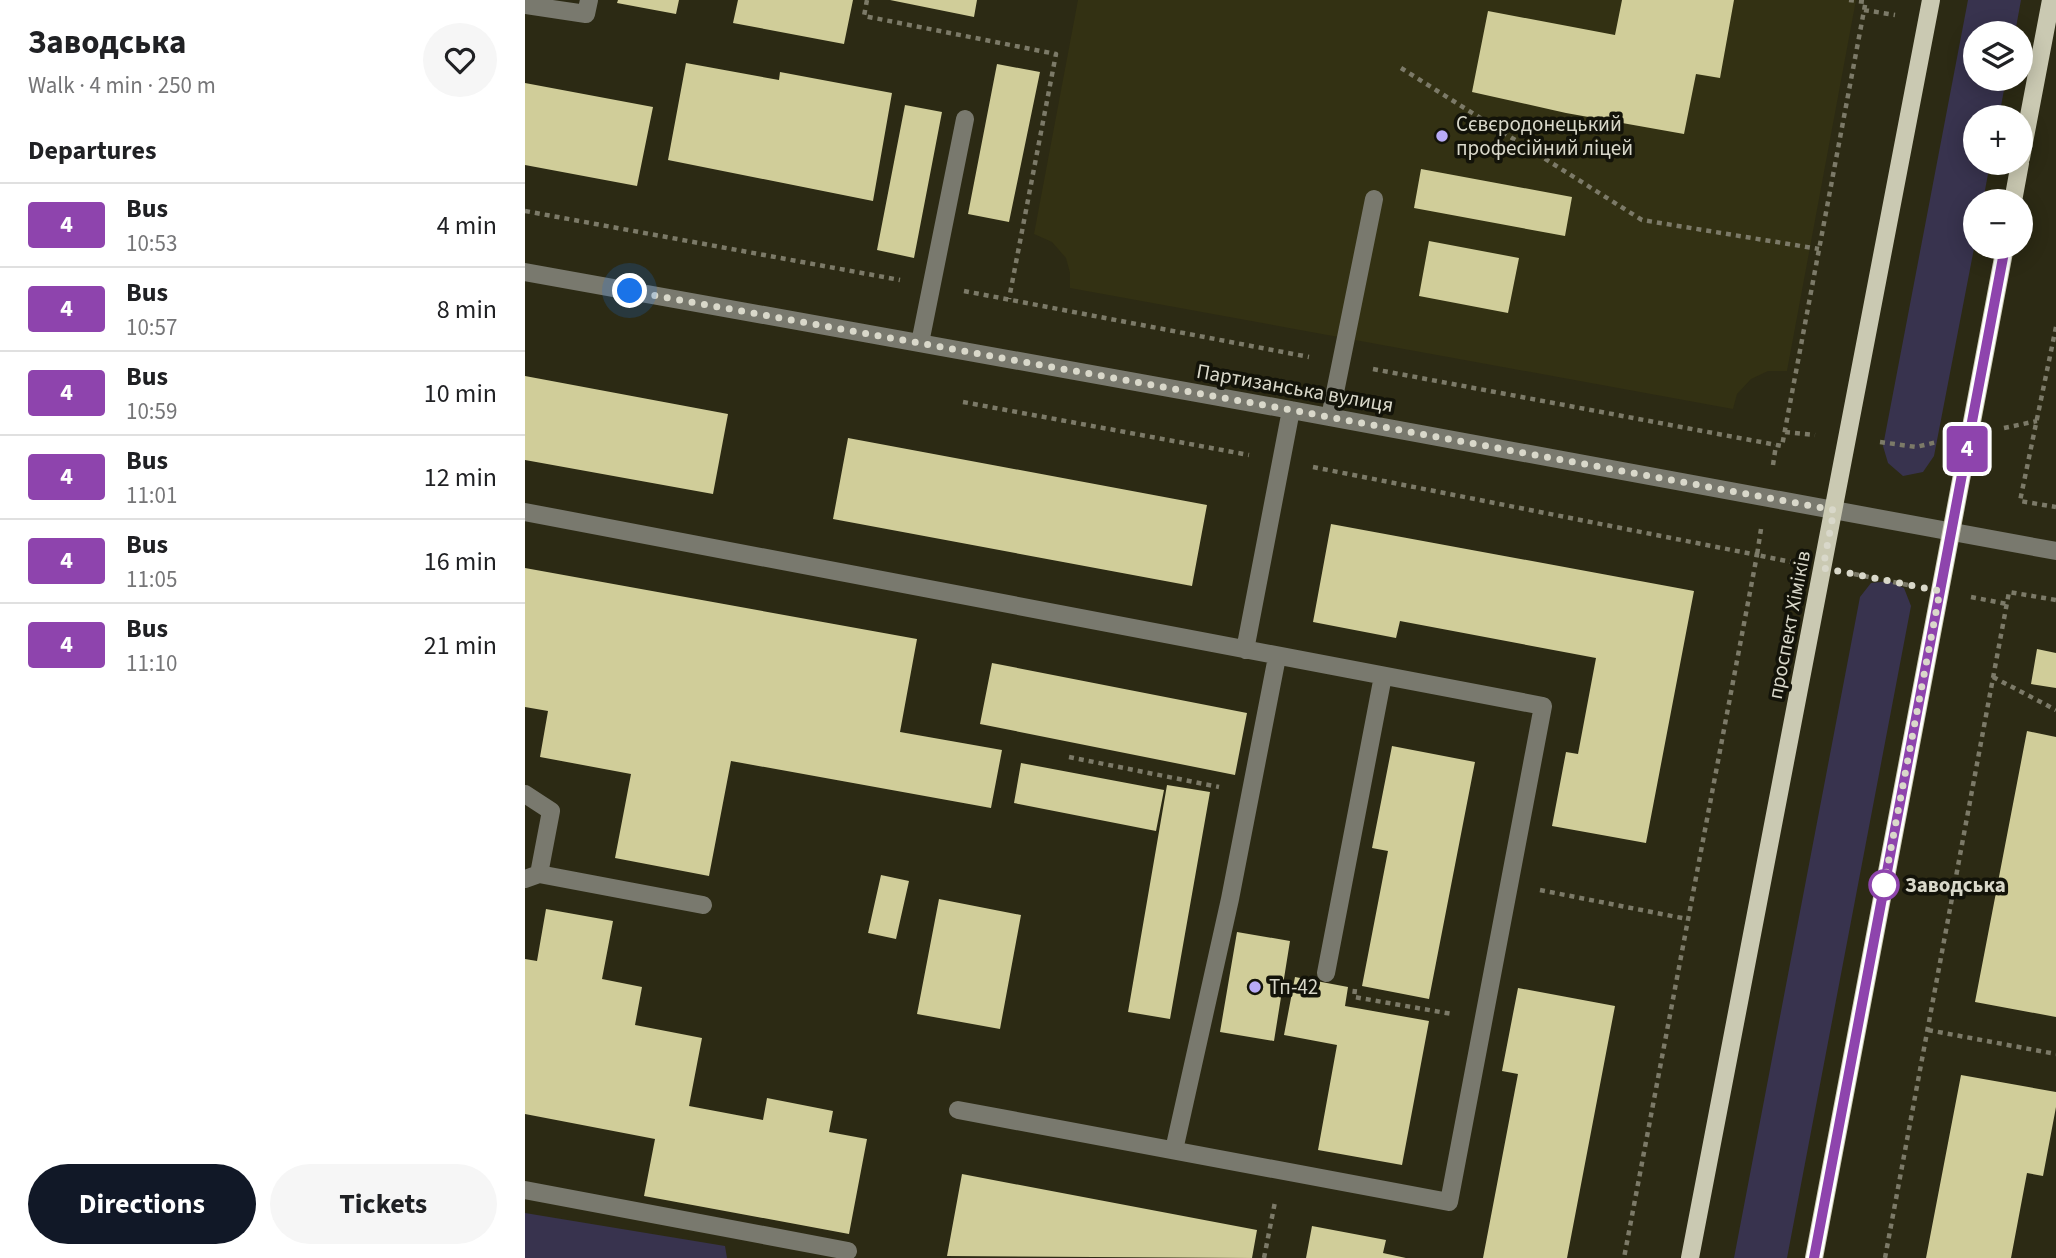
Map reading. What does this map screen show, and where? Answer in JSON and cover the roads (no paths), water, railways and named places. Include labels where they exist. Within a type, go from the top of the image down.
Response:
[{"type":"main road","name":"проспект Хіміків","points":[[1690,1258],[1931,0]]},
{"type":"main road","points":[[2031,105],[2051,0]]},
{"type":"main road","points":[[1814,1258],[2003,259]]},
{"type":"street","points":[[525,5],[586,14],[589,0]]},
{"type":"street","points":[[920,343],[965,119]]},
{"type":"street","points":[[1330,417],[1374,199]]},
{"type":"street","name":"Партизанська вулиця","points":[[525,272],[2056,551]]},
{"type":"street","points":[[1245,650],[1291,410]]},
{"type":"street","points":[[525,512],[1543,706],[1449,1202],[958,1110]]},
{"type":"street","points":[[1174,1150],[1230,899],[1277,657]]},
{"type":"street","points":[[1326,973],[1383,676]]},
{"type":"street","points":[[525,794],[551,811],[532,877],[703,905]]},
{"type":"street","points":[[525,1190],[848,1251]]},
{"type":"place","name":"Сєвєродонецький професійний ліцей","points":[[1442,136]]},
{"type":"place","name":"Заводська","points":[[1884,885]]},
{"type":"place","name":"Тп-42","points":[[1255,987]]}]
